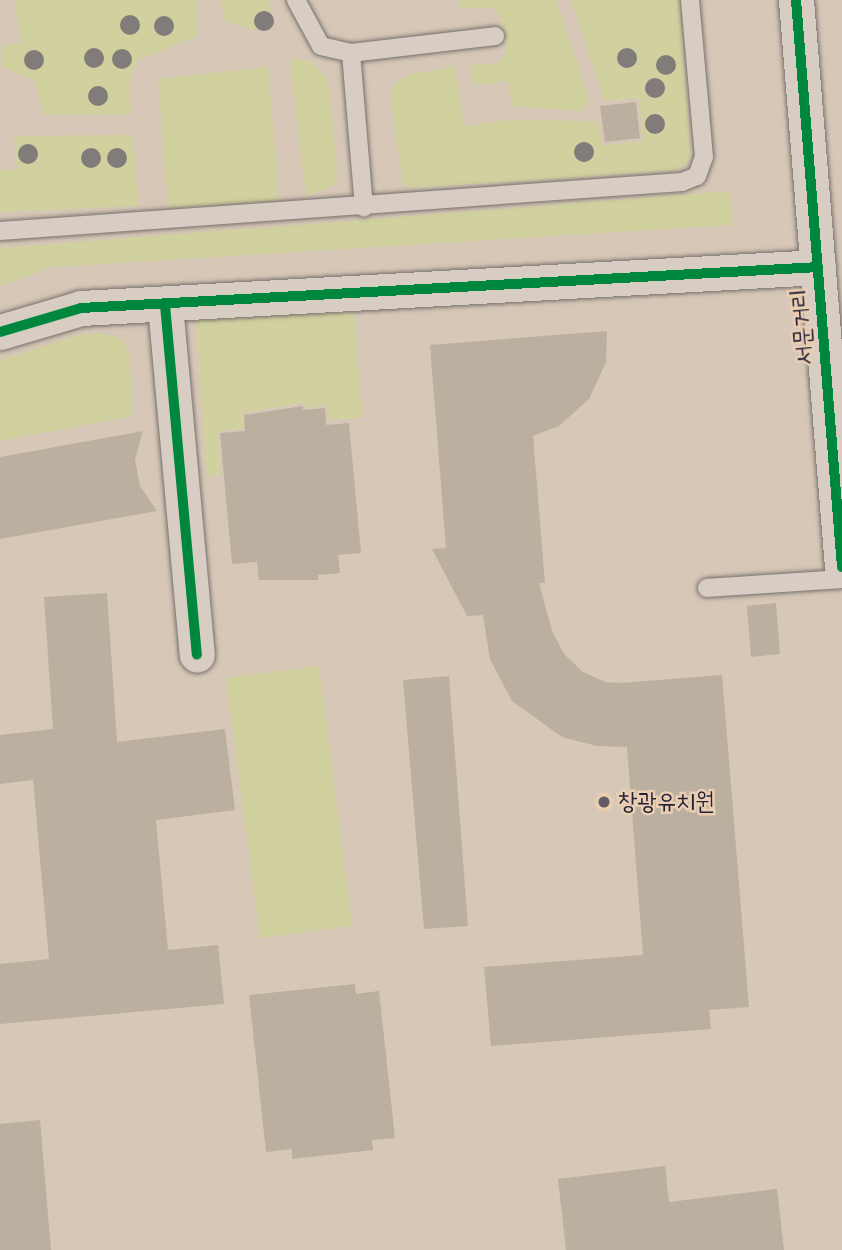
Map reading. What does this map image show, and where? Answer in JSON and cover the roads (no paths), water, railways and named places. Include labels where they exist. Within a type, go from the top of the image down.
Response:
[{"type":"street","name":"서문거리","points":[[796,0],[842,567]]},
{"type":"street","points":[[0,332],[81,308],[818,267]]},
{"type":"street","points":[[166,305],[197,655]]},
{"type":"lane","points":[[296,0],[321,46],[351,53],[495,36]]},
{"type":"lane","points":[[0,231],[364,207],[682,182],[697,176],[704,157],[690,0]]},
{"type":"lane","points":[[351,53],[364,207]]},
{"type":"lane","points":[[707,588],[842,579]]},
{"type":"place","name":"창광유치원","points":[[604,802]]}]
